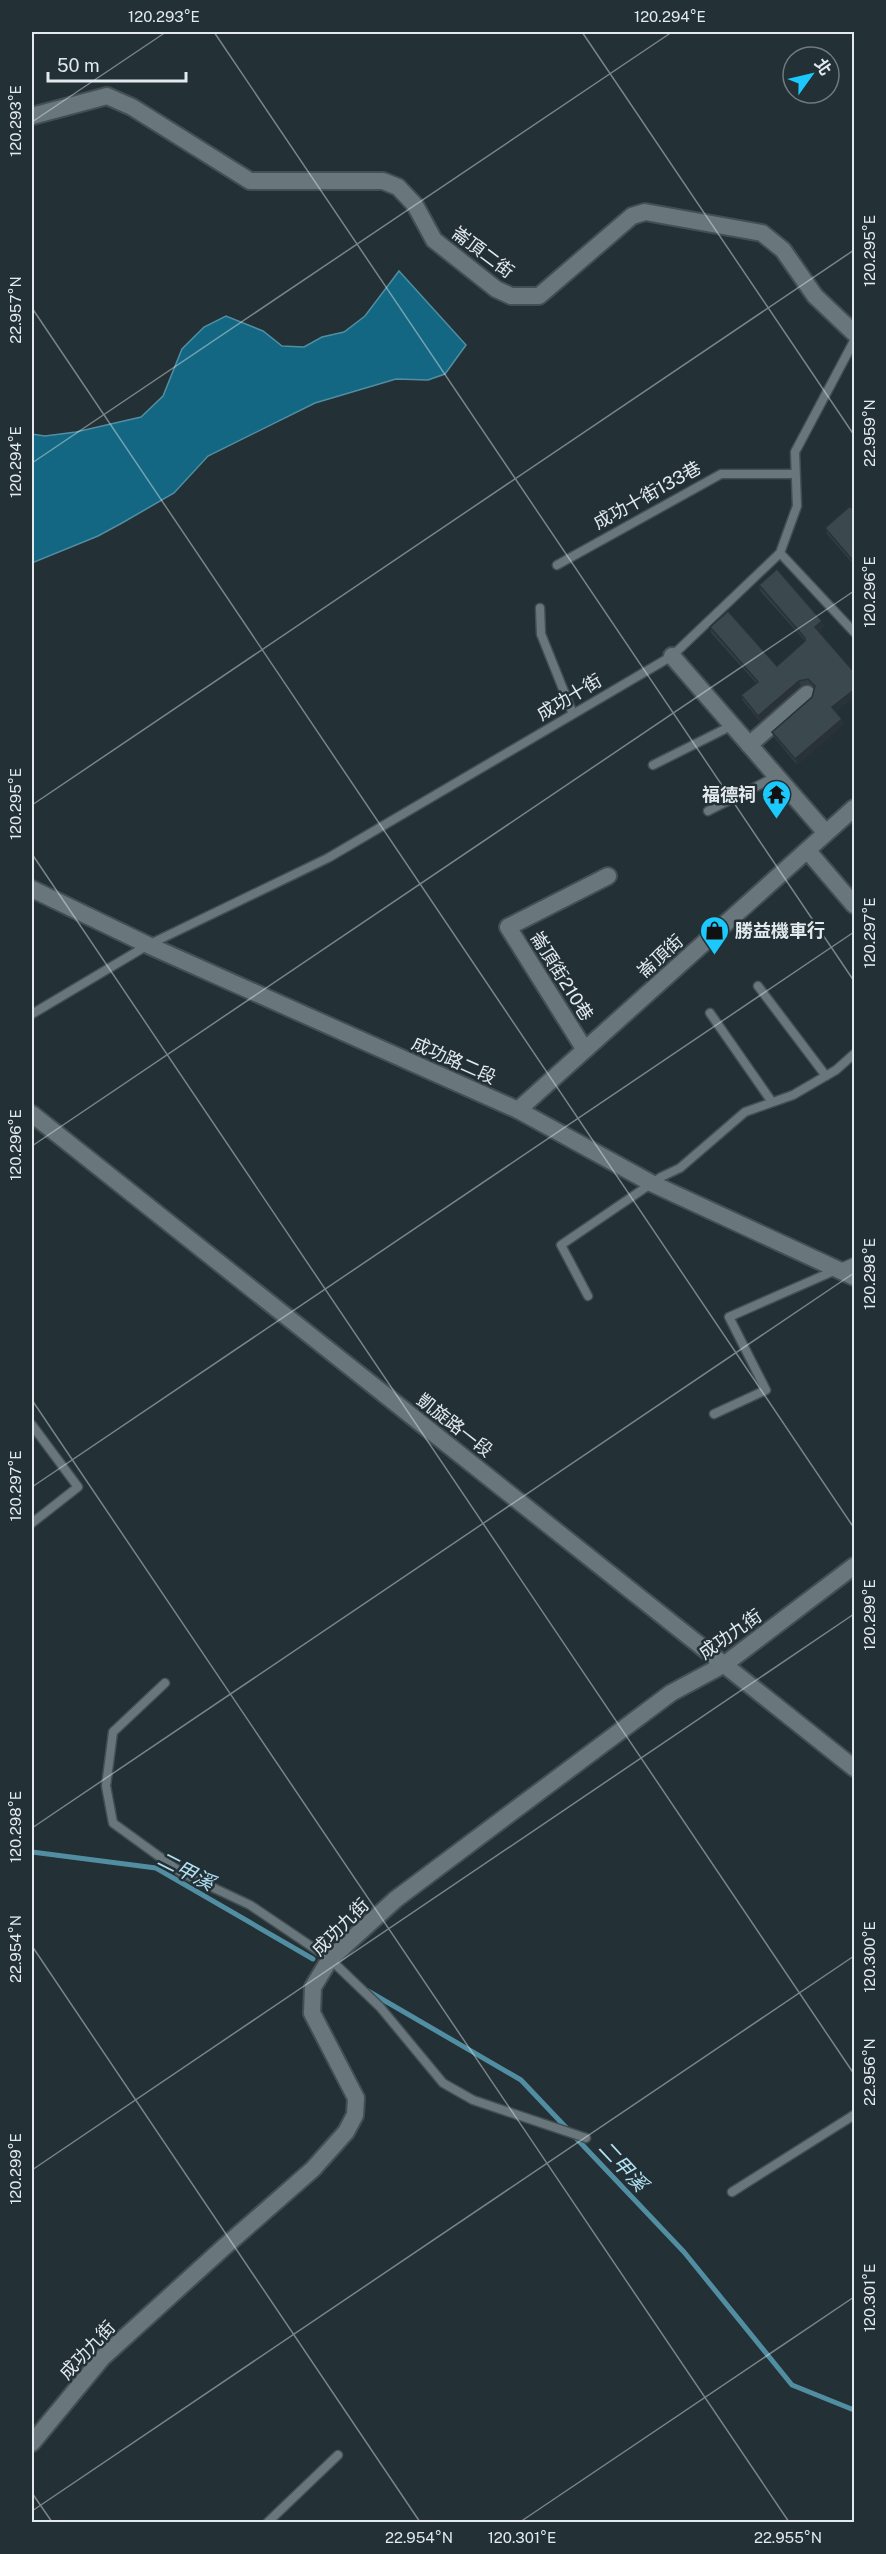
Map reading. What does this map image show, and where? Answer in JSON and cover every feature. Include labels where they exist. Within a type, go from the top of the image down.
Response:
[{"type":"street","name":"崙頂二街","points":[[32,116],[107,96],[132,107],[250,181],[383,181],[398,187],[415,205],[434,240],[496,289],[512,296],[539,296],[632,216],[645,212],[762,233],[783,250],[814,296],[855,333]]},
{"type":"street","points":[[672,656],[826,833]]},
{"type":"street","points":[[750,745],[807,694]]},
{"type":"street","name":"崙頂街","points":[[518,1110],[855,807]]},
{"type":"street","points":[[807,850],[855,905]]},
{"type":"street","name":"崙頂街210巷","points":[[585,1050],[508,927],[608,876]]},
{"type":"street","name":"成功路二段","points":[[32,889],[148,945],[518,1110],[651,1183],[855,1277]]},
{"type":"street","name":"凱旋路一段","points":[[32,1114],[855,1767]]},
{"type":"street","name":"成功九街","points":[[32,2443],[103,2357],[314,2169],[346,2132],[355,2115],[356,2098],[312,2013],[313,1987],[330,1959],[396,1899],[671,1693],[725,1664],[855,1566]]},
{"type":"lane","name":"成功十街","points":[[32,1014],[148,945],[328,858],[672,656],[780,553],[797,506],[795,452],[855,341]]},
{"type":"lane","name":"成功十街133巷","points":[[557,565],[721,474],[795,474]]},
{"type":"lane","points":[[780,553],[855,632]]},
{"type":"lane","points":[[540,608],[541,634],[573,714]]},
{"type":"lane","points":[[653,765],[733,725]]},
{"type":"lane","points":[[708,811],[777,776]]},
{"type":"lane","points":[[758,986],[826,1076]]},
{"type":"lane","points":[[710,1013],[772,1102]]},
{"type":"lane","points":[[588,1296],[561,1245],[651,1183],[680,1168],[745,1112],[793,1095],[826,1076],[855,1054]]},
{"type":"lane","points":[[714,1414],[766,1390],[729,1317],[836,1268],[855,1262]]},
{"type":"lane","points":[[32,1523],[78,1487],[33,1430]]},
{"type":"lane","points":[[165,1683],[112,1732],[106,1786],[113,1823],[182,1873],[250,1905],[330,1959],[380,2007],[443,2084],[473,2100],[586,2138]]},
{"type":"lane","points":[[732,2192],[855,2115]]},
{"type":"lane","points":[[268,2523],[338,2455]]},
{"type":"water","points":[[399,271],[466,345],[445,374],[428,380],[396,379],[315,403],[208,456],[174,493],[122,523],[98,536],[32,563],[32,434],[45,436],[76,432],[141,417],[163,396],[182,349],[204,327],[226,316],[263,331],[282,346],[304,347],[322,337],[344,332],[365,316]]},
{"type":"building","points":[[850,506],[855,512],[855,563],[825,528]]},
{"type":"building","points":[[777,569],[822,621],[815,627],[855,673],[855,689],[832,707],[842,719],[795,759],[772,732],[812,697],[815,686],[808,679],[799,681],[758,716],[741,695],[758,682],[710,627],[728,611],[777,666],[805,641],[805,638],[759,585]]},
{"type":"waterway","name":"二甲溪","points":[[32,1852],[156,1868],[313,1959]]},
{"type":"waterway","name":"二甲溪","points":[[368,1991],[521,2080],[684,2252],[792,2385],[854,2410]]},
{"type":"place","name":"福德祠","points":[[777,820]]},
{"type":"place","name":"勝益機車行","points":[[714,956]]}]
